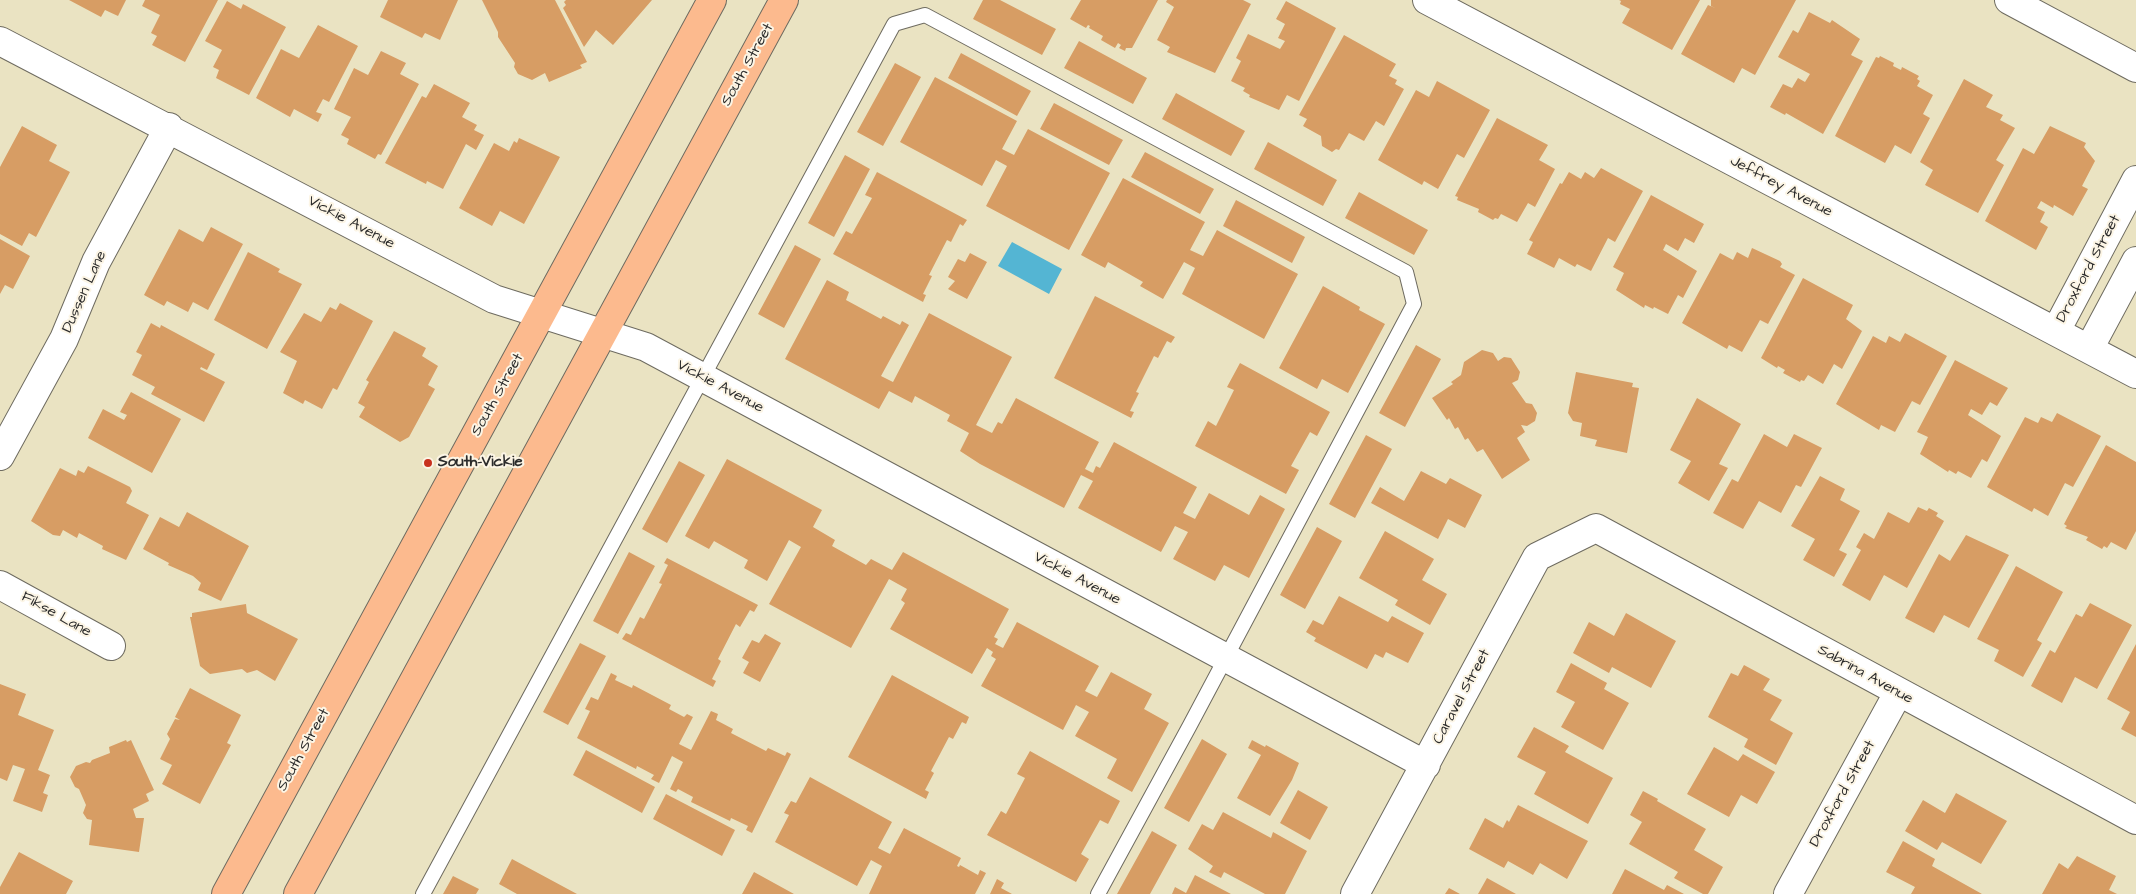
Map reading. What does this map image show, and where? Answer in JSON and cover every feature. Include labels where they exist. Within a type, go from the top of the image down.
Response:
[{"type":"main road","name":"South Street","points":[[226,894],[712,0]]},
{"type":"main road","name":"South Street","points":[[298,894],[784,0]]},
{"type":"street","name":"Jeffrey Avenue","points":[[1426,0],[2136,374]]},
{"type":"street","points":[[2009,0],[2136,68]]},
{"type":"street","name":"Vickie Avenue","points":[[0,41],[169,127],[494,299],[646,347],[1426,765]]},
{"type":"street","name":"Dussen Lane","points":[[0,456],[64,340],[96,262],[169,127]]},
{"type":"street","name":"Droxford Street","points":[[2056,331],[2136,180]]},
{"type":"street","points":[[2089,349],[2136,262]]},
{"type":"street","name":"Sabrina Avenue","points":[[1596,528],[2136,820]]},
{"type":"street","name":"Caravel Street","points":[[1355,894],[1537,557],[1596,528]]},
{"type":"street","name":"Fikse Lane","points":[[0,585],[111,646]]},
{"type":"street","name":"Droxford Street","points":[[1788,894],[1898,693]]},
{"type":"lane","points":[[423,894],[894,24],[925,15],[1406,272],[1414,304],[1190,727],[1098,894]]},
{"type":"water","points":[[1012,242],[1062,269],[1049,294],[998,266]]},
{"type":"building","points":[[69,0],[126,0],[118,16],[105,10],[101,17]]},
{"type":"building","points":[[145,0],[218,0],[185,62],[152,45],[157,36],[151,33],[160,15],[142,6]]},
{"type":"building","points":[[388,0],[458,0],[440,40],[425,33],[422,38],[380,17]]},
{"type":"building","points":[[482,0],[555,0],[587,62],[580,65],[582,68],[549,82],[545,73],[532,80],[518,74],[514,67],[515,63],[498,37],[498,32]]},
{"type":"building","points":[[566,0],[652,0],[613,45],[596,30],[584,47],[563,8],[566,5],[564,2]]},
{"type":"building","points":[[983,0],[1000,0],[1056,29],[1042,55],[973,19]]},
{"type":"building","points":[[1081,0],[1158,0],[1132,48],[1126,48],[1125,51],[1119,48],[1121,45],[1118,43],[1115,48],[1101,40],[1103,36],[1089,28],[1090,26],[1088,25],[1086,28],[1070,19]]},
{"type":"building","points":[[1167,0],[1243,0],[1251,4],[1215,73],[1167,52],[1170,47],[1157,40],[1174,7],[1166,2]]},
{"type":"building","points":[[1619,0],[1700,0],[1672,50],[1622,23],[1630,9],[1620,4],[1621,1]]},
{"type":"building","points":[[1711,0],[1796,0],[1755,75],[1742,68],[1734,83],[1681,54],[1708,5],[1715,8],[1711,6]]},
{"type":"building","points":[[227,1],[241,9],[243,4],[286,27],[249,95],[216,78],[219,70],[213,67],[222,50],[205,41]]},
{"type":"building","points":[[1286,1],[1336,28],[1299,101],[1287,95],[1279,110],[1249,97],[1250,95],[1243,91],[1245,88],[1231,81],[1241,61],[1236,58],[1248,34],[1280,49],[1285,41],[1278,38],[1285,24],[1276,19]]},
{"type":"building","points":[[1809,12],[1830,23],[1832,20],[1860,39],[1851,55],[1863,61],[1823,134],[1786,113],[1785,115],[1770,107],[1783,84],[1792,88],[1798,78],[1805,82],[1810,74],[1778,57],[1793,30],[1798,33]]},
{"type":"building","points":[[318,25],[358,46],[329,102],[323,99],[316,112],[322,114],[318,122],[294,109],[290,117],[256,98],[281,49],[299,58]]},
{"type":"building","points":[[1344,35],[1396,64],[1389,76],[1397,80],[1395,84],[1404,89],[1384,126],[1376,121],[1364,141],[1349,133],[1339,150],[1336,149],[1332,152],[1322,146],[1321,136],[1303,126],[1307,119],[1299,115]]},
{"type":"building","points":[[1079,41],[1147,78],[1133,104],[1064,68]]},
{"type":"building","points":[[381,51],[406,63],[400,74],[419,84],[381,155],[378,154],[375,159],[347,144],[349,139],[341,135],[351,117],[334,109],[354,68],[368,75]]},
{"type":"building","points":[[961,53],[1031,91],[1017,116],[948,78]]},
{"type":"building","points":[[1880,56],[1894,63],[1893,66],[1901,70],[1902,67],[1919,76],[1917,79],[1920,81],[1917,86],[1933,95],[1923,114],[1930,118],[1911,154],[1895,145],[1885,163],[1835,136],[1876,57],[1879,58]]},
{"type":"building","points":[[895,63],[921,77],[883,146],[857,132]]},
{"type":"building","points":[[935,77],[1017,121],[1002,149],[1014,155],[1028,129],[1110,173],[1069,250],[986,206],[1007,166],[996,160],[982,186],[900,142]]},
{"type":"building","points":[[1964,79],[1993,95],[1986,107],[2003,115],[2000,120],[2015,128],[1996,160],[2004,165],[1978,213],[1925,185],[1933,170],[1920,162]]},
{"type":"building","points":[[1437,81],[1490,110],[1464,158],[1457,154],[1438,189],[1424,181],[1422,185],[1378,160],[1416,90],[1429,97]]},
{"type":"building","points":[[434,84],[470,103],[462,117],[477,125],[474,130],[484,135],[476,150],[466,144],[443,189],[427,181],[426,184],[385,163],[422,96],[426,98]]},
{"type":"building","points":[[1176,93],[1245,131],[1231,156],[1162,119]]},
{"type":"building","points":[[1054,103],[1123,140],[1109,165],[1040,129]]},
{"type":"building","points":[[1497,118],[1548,145],[1539,160],[1555,169],[1535,207],[1528,203],[1517,222],[1501,214],[1498,219],[1495,218],[1493,220],[1478,212],[1479,209],[1457,200],[1458,197],[1455,196]]},
{"type":"building","points":[[22,126],[57,145],[49,161],[70,172],[36,237],[29,233],[22,246],[0,234],[0,167]]},
{"type":"building","points":[[2050,126],[2086,143],[2084,147],[2095,161],[2082,186],[2088,189],[2073,216],[2054,205],[2053,208],[2041,201],[2037,208],[2045,212],[2040,222],[2048,227],[2036,250],[1985,221],[2023,148],[2034,154]]},
{"type":"building","points":[[519,138],[560,157],[524,224],[500,211],[492,226],[459,208],[494,143],[509,151],[514,141],[517,143]]},
{"type":"building","points":[[1268,142],[1337,180],[1323,206],[1254,169]]},
{"type":"building","points":[[1145,152],[1214,189],[1200,214],[1131,177]]},
{"type":"building","points":[[845,155],[870,169],[834,237],[808,223]]},
{"type":"building","points":[[1601,168],[1643,191],[1615,242],[1608,238],[1591,271],[1577,264],[1575,267],[1559,258],[1554,268],[1527,254],[1533,242],[1529,240],[1560,183],[1562,184],[1569,172],[1581,179],[1585,172],[1594,178]]},
{"type":"building","points":[[877,172],[967,220],[963,226],[960,224],[951,242],[947,240],[929,275],[932,276],[923,294],[926,295],[923,302],[833,254],[846,231],[852,234],[872,198],[865,195]]},
{"type":"building","points":[[1123,178],[1205,222],[1190,250],[1203,256],[1217,230],[1298,274],[1264,339],[1182,294],[1195,268],[1184,262],[1163,299],[1140,286],[1143,282],[1108,262],[1105,268],[1081,255]]},
{"type":"building","points":[[1359,192],[1428,230],[1414,255],[1345,218]]},
{"type":"building","points":[[1651,195],[1704,224],[1694,243],[1685,238],[1678,251],[1666,244],[1663,250],[1697,271],[1683,298],[1678,295],[1668,314],[1654,307],[1653,309],[1645,305],[1644,308],[1616,290],[1624,273],[1613,267]]},
{"type":"building","points":[[1236,200],[1305,237],[1292,263],[1223,226]]},
{"type":"building","points":[[211,227],[243,244],[208,310],[193,302],[188,312],[167,301],[164,306],[144,295],[179,229],[203,242]]},
{"type":"building","points":[[0,239],[30,256],[13,289],[5,285],[0,294]]},
{"type":"building","points":[[795,245],[821,259],[784,328],[758,314]]},
{"type":"building","points":[[1752,248],[1780,261],[1782,264],[1780,267],[1795,275],[1768,324],[1760,320],[1742,352],[1729,345],[1727,349],[1682,323],[1720,253],[1733,260],[1737,252],[1748,258]]},
{"type":"building","points":[[248,252],[280,269],[278,272],[302,284],[267,349],[214,320]]},
{"type":"building","points":[[970,253],[987,262],[967,299],[948,289],[955,281],[948,277],[958,259],[965,262]]},
{"type":"building","points":[[1803,278],[1853,305],[1846,319],[1862,331],[1842,369],[1834,364],[1823,384],[1808,375],[1804,381],[1801,380],[1800,382],[1783,373],[1785,370],[1778,366],[1777,368],[1761,358]]},
{"type":"building","points":[[827,280],[849,292],[846,300],[881,319],[883,316],[900,325],[902,321],[909,325],[881,376],[893,382],[929,313],[1012,357],[976,425],[992,433],[998,422],[1002,424],[1016,398],[1099,442],[1085,469],[1093,473],[1096,466],[1100,468],[1114,442],[1197,487],[1183,513],[1195,519],[1209,493],[1249,515],[1260,495],[1285,509],[1249,578],[1224,565],[1215,581],[1173,559],[1188,532],[1175,526],[1161,552],[1078,508],[1093,481],[1081,475],[1064,508],[980,464],[960,451],[969,433],[947,421],[950,415],[915,396],[912,403],[889,391],[879,409],[785,359]]},
{"type":"building","points":[[1323,286],[1360,307],[1359,310],[1385,324],[1348,393],[1322,379],[1317,389],[1279,368]]},
{"type":"building","points":[[1095,296],[1175,337],[1171,343],[1167,341],[1158,358],[1154,356],[1136,392],[1139,393],[1130,411],[1134,412],[1131,418],[1054,378]]},
{"type":"building","points":[[340,303],[373,321],[337,390],[333,388],[322,409],[305,400],[303,404],[283,393],[297,361],[280,352],[304,313],[321,322],[330,307],[336,310]]},
{"type":"building","points":[[151,323],[160,328],[161,325],[215,354],[207,370],[201,367],[200,369],[225,382],[204,422],[151,394],[155,387],[132,375],[142,355],[136,352]]},
{"type":"building","points":[[394,331],[426,348],[422,356],[438,366],[428,385],[435,389],[409,437],[400,442],[359,417],[365,407],[358,403],[369,382],[366,380]]},
{"type":"building","points":[[1905,333],[1947,356],[1920,405],[1912,401],[1895,432],[1881,425],[1879,430],[1836,404],[1873,336],[1886,343],[1889,336],[1900,342]]},
{"type":"building","points":[[1416,345],[1441,359],[1405,427],[1379,413]]},
{"type":"building","points":[[1482,350],[1493,353],[1498,361],[1504,357],[1511,358],[1520,372],[1518,380],[1512,383],[1526,403],[1532,404],[1537,413],[1535,421],[1527,426],[1521,425],[1525,432],[1517,438],[1530,460],[1502,479],[1483,449],[1477,452],[1468,438],[1465,440],[1458,427],[1455,429],[1449,418],[1447,420],[1432,398],[1453,384],[1451,382],[1461,375],[1464,362]]},
{"type":"building","points":[[1955,360],[2008,388],[1997,406],[1990,402],[1982,415],[1971,409],[1968,415],[2001,436],[1987,462],[1982,459],[1971,478],[1958,471],[1956,474],[1949,470],[1948,472],[1920,454],[1928,437],[1917,432]]},
{"type":"building","points":[[1240,363],[1330,412],[1317,436],[1310,432],[1291,466],[1299,470],[1286,494],[1195,446],[1208,421],[1216,426],[1234,390],[1227,387]]},
{"type":"building","points":[[1576,372],[1633,383],[1632,387],[1639,388],[1627,453],[1595,446],[1597,440],[1580,436],[1582,423],[1573,421],[1568,413]]},
{"type":"building","points":[[131,392],[181,419],[152,473],[88,438],[103,409],[124,420],[127,415],[120,412]]},
{"type":"building","points":[[1697,398],[1741,424],[1719,464],[1728,468],[1709,501],[1678,483],[1691,461],[1670,450]]},
{"type":"building","points":[[2057,413],[2101,436],[2073,487],[2065,483],[2048,516],[2034,508],[2032,512],[1987,487],[2025,417],[2038,423],[2041,417],[2052,422]]},
{"type":"building","points":[[1764,434],[1787,447],[1794,434],[1822,448],[1801,487],[1796,485],[1781,513],[1759,501],[1743,529],[1713,513],[1732,479],[1738,482]]},
{"type":"building","points":[[1366,435],[1392,449],[1355,518],[1329,504]]},
{"type":"building","points":[[2106,445],[2136,462],[2136,531],[2126,550],[2111,542],[2107,548],[2104,546],[2102,549],[2086,540],[2088,537],[2065,528],[2067,526],[2064,524]]},
{"type":"building","points":[[727,459],[822,510],[813,527],[835,540],[832,546],[866,565],[871,559],[892,570],[903,552],[1009,609],[994,637],[998,639],[995,644],[1003,648],[1017,622],[1099,666],[1085,691],[1097,697],[1111,672],[1152,694],[1144,709],[1169,723],[1132,792],[1107,778],[1117,759],[1075,736],[1089,712],[1076,705],[1063,730],[981,686],[996,659],[991,656],[993,652],[987,648],[972,674],[890,629],[905,603],[901,600],[907,589],[889,579],[851,648],[769,604],[801,547],[789,540],[767,581],[744,568],[748,560],[714,541],[709,549],[685,536]]},
{"type":"building","points":[[679,461],[705,475],[667,543],[642,529]]},
{"type":"building","points":[[88,466],[130,487],[132,491],[126,503],[149,515],[126,560],[102,549],[103,546],[79,533],[77,538],[63,530],[60,536],[53,535],[31,521],[60,468],[76,476],[78,470],[84,473]]},
{"type":"building","points":[[1421,471],[1446,484],[1450,478],[1482,495],[1465,528],[1448,519],[1438,539],[1371,503],[1380,487],[1404,501]]},
{"type":"building","points":[[1820,476],[1845,489],[1840,500],[1860,511],[1839,550],[1847,554],[1834,577],[1803,560],[1815,539],[1791,526]]},
{"type":"building","points":[[1918,507],[1927,511],[1929,508],[1938,513],[1936,516],[1944,521],[1907,588],[1884,575],[1870,601],[1842,585],[1861,550],[1856,547],[1864,533],[1874,539],[1888,512],[1909,523]]},
{"type":"building","points":[[187,512],[249,546],[221,601],[198,590],[201,583],[193,576],[168,565],[169,563],[143,549],[160,517],[179,527]]},
{"type":"building","points":[[1317,527],[1342,541],[1305,609],[1280,595]]},
{"type":"building","points":[[1385,531],[1434,559],[1422,580],[1447,594],[1430,625],[1395,605],[1398,600],[1359,578]]},
{"type":"building","points":[[1966,535],[2009,555],[1969,628],[1944,615],[1934,633],[1905,618],[1939,554],[1950,561]]},
{"type":"building","points":[[629,552],[655,566],[618,634],[593,621]]},
{"type":"building","points":[[667,558],[758,605],[754,612],[750,610],[740,627],[736,624],[718,659],[721,661],[712,679],[716,681],[713,687],[622,639],[626,633],[631,635],[640,617],[644,619],[662,584],[659,583],[668,565],[664,563]]},
{"type":"building","points":[[2016,566],[2063,592],[2037,640],[2042,643],[2023,677],[1994,661],[1999,650],[1977,639]]},
{"type":"building","points":[[1339,596],[1388,622],[1392,616],[1424,633],[1408,663],[1386,652],[1383,658],[1375,654],[1367,669],[1314,641],[1316,638],[1306,632],[1313,620],[1323,625]]},
{"type":"building","points":[[2090,603],[2132,625],[2097,689],[2075,677],[2062,703],[2031,686],[2050,650],[2055,653],[2076,614],[2082,617]]},
{"type":"building","points":[[246,604],[247,613],[298,639],[275,681],[257,670],[247,673],[242,669],[210,674],[200,666],[190,617],[192,617],[192,613]]},
{"type":"building","points":[[1626,613],[1676,641],[1651,688],[1612,667],[1609,673],[1573,653],[1589,622],[1614,636]]},
{"type":"building","points":[[765,634],[781,643],[760,682],[743,673],[749,662],[742,658],[752,640],[759,643]]},
{"type":"building","points":[[580,643],[606,656],[568,725],[543,712]]},
{"type":"building","points":[[2136,644],[2136,737],[2121,729],[2130,712],[2107,699]]},
{"type":"building","points":[[1571,663],[1607,683],[1604,689],[1629,703],[1603,750],[1561,727],[1575,702],[1556,692]]},
{"type":"building","points":[[1744,665],[1770,679],[1763,690],[1782,700],[1770,720],[1793,733],[1776,765],[1744,747],[1748,739],[1708,717],[1731,673],[1738,676]]},
{"type":"building","points":[[611,673],[617,676],[615,680],[632,688],[633,685],[671,705],[669,709],[684,717],[687,714],[693,717],[679,744],[691,750],[711,711],[718,714],[716,720],[733,729],[731,733],[766,751],[768,748],[785,756],[787,752],[791,754],[752,833],[746,830],[748,826],[731,818],[730,821],[691,802],[693,797],[678,789],[676,792],[670,789],[683,762],[672,756],[659,783],[651,779],[654,775],[637,766],[636,769],[577,738],[590,711],[585,709],[591,697],[598,700]]},
{"type":"building","points":[[892,675],[969,717],[966,724],[962,722],[953,739],[949,737],[931,771],[934,773],[925,790],[929,792],[926,799],[848,757]]},
{"type":"building","points":[[0,684],[26,694],[18,715],[54,730],[38,770],[50,775],[43,793],[48,795],[42,812],[13,801],[25,769],[13,765],[7,781],[0,778]]},
{"type":"building","points":[[190,688],[241,715],[227,743],[231,745],[200,804],[162,784],[172,765],[160,759],[170,739],[167,734],[175,719],[180,720],[175,717]]},
{"type":"building","points":[[1534,727],[1569,746],[1565,752],[1613,778],[1588,824],[1534,794],[1546,772],[1517,757]]},
{"type":"building","points":[[1202,739],[1227,754],[1189,822],[1164,808]]},
{"type":"building","points":[[126,740],[127,742],[131,740],[154,790],[146,794],[149,801],[133,809],[136,818],[144,818],[139,852],[89,845],[92,820],[87,819],[83,813],[86,805],[79,789],[75,787],[70,777],[76,766],[86,762],[90,763],[92,760],[110,753],[109,747]]},
{"type":"building","points":[[1252,740],[1265,747],[1266,745],[1299,763],[1292,780],[1270,816],[1237,798],[1261,755],[1248,748]]},
{"type":"building","points":[[1714,747],[1738,761],[1743,754],[1775,772],[1757,804],[1741,795],[1729,817],[1687,794]]},
{"type":"building","points":[[586,750],[655,787],[642,813],[573,775]]},
{"type":"building","points":[[1030,751],[1120,801],[1108,824],[1100,820],[1081,854],[1089,859],[1076,882],[987,835],[1001,811],[1006,814],[1025,778],[1017,774]]},
{"type":"building","points":[[810,777],[892,822],[878,848],[890,854],[904,828],[961,858],[957,866],[959,867],[960,865],[978,875],[980,870],[986,873],[975,894],[869,894],[882,866],[871,860],[857,886],[775,842],[789,815],[784,813],[791,801],[796,803]]},
{"type":"building","points":[[1298,790],[1328,807],[1310,840],[1280,823]]},
{"type":"building","points":[[1643,791],[1706,829],[1694,850],[1723,867],[1708,894],[1703,894],[1674,878],[1678,872],[1629,844],[1642,822],[1630,815]]},
{"type":"building","points":[[1956,793],[2007,821],[1981,864],[1942,842],[1937,850],[1905,831],[1923,800],[1945,813]]},
{"type":"building","points":[[666,794],[735,830],[722,856],[653,819]]},
{"type":"building","points":[[1518,805],[1588,841],[1567,879],[1540,863],[1533,875],[1508,861],[1504,868],[1469,849],[1485,818],[1503,828],[1507,820],[1509,822]]},
{"type":"building","points":[[1223,812],[1271,838],[1273,832],[1307,851],[1285,894],[1265,894],[1224,872],[1221,878],[1209,872],[1213,866],[1188,849],[1202,824],[1213,830]]},
{"type":"building","points":[[1152,831],[1177,845],[1150,894],[1117,894]]},
{"type":"building","points":[[1903,841],[1935,859],[1932,866],[1982,894],[1911,894],[1915,887],[1886,872]]},
{"type":"building","points":[[19,852],[73,881],[66,894],[0,894],[0,887]]},
{"type":"building","points":[[2077,856],[2116,876],[2109,890],[2117,894],[2042,894],[2059,863],[2068,869]]},
{"type":"building","points":[[512,859],[577,894],[517,894],[499,884]]},
{"type":"building","points":[[1625,869],[1664,890],[1667,885],[1684,894],[1612,894]]},
{"type":"building","points":[[754,872],[794,894],[742,894]]},
{"type":"building","points":[[1195,875],[1231,894],[1172,894],[1175,887],[1186,893]]},
{"type":"building","points":[[453,876],[479,889],[476,894],[443,894]]},
{"type":"building","points":[[1487,878],[1516,894],[1478,894]]},
{"type":"building","points":[[997,879],[1004,883],[1001,888],[1012,894],[990,894]]},
{"type":"building","points":[[1449,888],[1460,894],[1445,894]]},
{"type":"place","name":"South-Vickie","points":[[428,463]]}]
